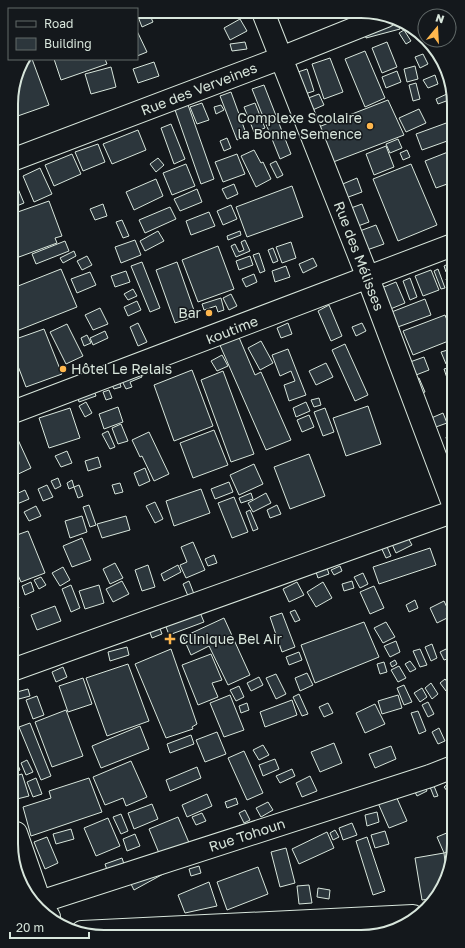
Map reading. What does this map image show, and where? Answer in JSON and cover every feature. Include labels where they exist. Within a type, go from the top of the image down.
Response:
[{"type":"street","name":"Rue des Mélisses","points":[[265,18],[368,278],[447,487]]},
{"type":"street","name":"Rue des Verveines","points":[[18,158],[281,58],[377,20]]},
{"type":"street","name":"koutime","points":[[18,410],[447,247]]},
{"type":"street","points":[[18,668],[447,514]]},
{"type":"street","name":"Rue Tohoun","points":[[46,908],[447,769]]},
{"type":"street","points":[[18,838],[42,904]]},
{"type":"street","points":[[123,930],[409,916]]},
{"type":"building","points":[[139,18],[151,18],[153,22],[142,27]]},
{"type":"building","points":[[240,19],[247,31],[230,40],[224,28]]},
{"type":"building","points":[[386,22],[399,27],[400,29],[366,38],[364,29]]},
{"type":"building","points":[[404,30],[411,41],[406,44],[399,33]]},
{"type":"building","points":[[138,33],[147,52],[138,56]]},
{"type":"building","points":[[245,42],[247,49],[232,51],[230,44]]},
{"type":"building","points":[[387,42],[397,67],[382,73],[372,48]]},
{"type":"building","points":[[365,51],[385,98],[365,107],[345,59]]},
{"type":"building","points":[[423,54],[428,64],[420,68],[415,57]]},
{"type":"building","points":[[330,58],[343,92],[324,99],[312,64]]},
{"type":"building","points":[[30,60],[32,60],[49,105],[18,116],[18,98],[21,82]]},
{"type":"building","points":[[54,60],[105,60],[107,64],[61,80]]},
{"type":"building","points":[[154,62],[159,76],[138,83],[133,69]]},
{"type":"building","points":[[415,66],[418,79],[407,82],[404,69]]},
{"type":"building","points":[[111,67],[116,87],[91,94],[85,74]]},
{"type":"building","points":[[307,69],[314,91],[302,95],[295,73]]},
{"type":"building","points":[[397,71],[401,82],[386,88],[382,77]]},
{"type":"building","points":[[435,75],[438,84],[428,88],[423,80]]},
{"type":"building","points":[[416,83],[420,99],[413,101],[409,85]]},
{"type":"building","points":[[264,85],[291,154],[280,159],[252,89]]},
{"type":"building","points":[[231,92],[247,136],[237,140],[220,96]]},
{"type":"building","points":[[319,94],[324,105],[308,112],[303,100]]},
{"type":"building","points":[[446,94],[447,101],[438,104],[436,99]]},
{"type":"building","points":[[388,100],[404,135],[328,164],[316,128]]},
{"type":"building","points":[[187,102],[214,179],[201,184],[174,107]]},
{"type":"building","points":[[202,103],[209,120],[197,124],[190,107]]},
{"type":"building","points":[[255,103],[265,128],[254,132],[244,107]]},
{"type":"building","points":[[221,105],[224,110],[216,114],[214,107]]},
{"type":"building","points":[[419,109],[426,123],[406,132],[399,118]]},
{"type":"building","points":[[447,123],[447,141],[422,150],[416,134]]},
{"type":"building","points":[[171,124],[185,159],[174,164],[161,128]]},
{"type":"building","points":[[138,130],[146,150],[112,164],[103,144]]},
{"type":"building","points":[[227,138],[231,148],[224,151],[220,141]]},
{"type":"building","points":[[398,139],[402,148],[390,153],[386,144]]},
{"type":"building","points":[[98,144],[105,162],[83,171],[75,152]]},
{"type":"building","points":[[386,146],[394,167],[374,175],[366,154]]},
{"type":"building","points":[[254,150],[261,163],[263,162],[271,179],[256,187],[241,156]]},
{"type":"building","points":[[407,150],[410,157],[403,160],[400,153]]},
{"type":"building","points":[[447,152],[447,184],[436,188],[425,161]]},
{"type":"building","points":[[72,154],[81,174],[54,186],[45,165]]},
{"type":"building","points":[[237,154],[245,174],[223,182],[215,162]]},
{"type":"building","points":[[158,158],[164,165],[156,172],[150,164]]},
{"type":"building","points":[[276,161],[283,175],[277,178],[270,164]]},
{"type":"building","points":[[186,164],[195,186],[172,195],[163,173]]},
{"type":"building","points":[[411,164],[437,225],[398,241],[373,179]]},
{"type":"building","points":[[40,168],[52,194],[34,202],[23,176]]},
{"type":"building","points":[[357,178],[362,192],[343,199],[338,186]]},
{"type":"building","points":[[156,179],[163,196],[134,210],[126,192]]},
{"type":"building","points":[[234,184],[238,194],[227,199],[222,189]]},
{"type":"building","points":[[292,186],[303,217],[247,237],[236,207]]},
{"type":"building","points":[[18,189],[24,203],[18,206]]},
{"type":"building","points":[[197,189],[202,202],[180,211],[174,199]]},
{"type":"building","points":[[49,201],[62,236],[55,238],[57,243],[19,257],[18,212]]},
{"type":"building","points":[[103,204],[107,216],[95,220],[90,209]]},
{"type":"building","points":[[362,204],[369,222],[358,226],[351,208]]},
{"type":"building","points":[[231,205],[237,219],[223,225],[217,211]]},
{"type":"building","points":[[170,207],[176,219],[145,233],[139,220]]},
{"type":"building","points":[[209,212],[215,226],[191,235],[186,221]]},
{"type":"building","points":[[122,220],[129,236],[123,238],[116,222]]},
{"type":"building","points":[[376,225],[384,244],[364,251],[357,232]]},
{"type":"building","points":[[158,231],[164,241],[145,251],[140,241]]},
{"type":"building","points":[[240,231],[241,235],[228,240],[227,236]]},
{"type":"building","points":[[135,240],[141,255],[121,263],[115,247]]},
{"type":"building","points":[[245,240],[250,251],[236,257],[231,246],[235,244],[239,252],[244,250],[241,242]]},
{"type":"building","points":[[65,241],[69,251],[36,264],[32,254]]},
{"type":"building","points":[[291,242],[296,258],[282,263],[276,247]]},
{"type":"building","points":[[218,246],[234,289],[198,302],[182,260]]},
{"type":"building","points":[[273,248],[278,261],[273,263],[268,250]]},
{"type":"building","points":[[74,251],[76,256],[63,263],[60,258]]},
{"type":"building","points":[[259,253],[265,271],[260,273],[253,255]]},
{"type":"building","points":[[87,256],[92,265],[82,270],[77,261]]},
{"type":"building","points":[[250,256],[253,265],[239,270],[236,261]]},
{"type":"building","points":[[313,258],[317,266],[303,273],[299,264]]},
{"type":"building","points":[[142,262],[160,308],[150,312],[131,266]]},
{"type":"building","points":[[177,262],[196,316],[175,323],[156,270]]},
{"type":"building","points":[[447,264],[447,272],[446,272],[444,266]]},
{"type":"building","points":[[286,266],[290,277],[275,282],[272,271]]},
{"type":"building","points":[[61,269],[77,307],[19,330],[18,286]]},
{"type":"building","points":[[438,269],[445,288],[441,289],[434,271]]},
{"type":"building","points":[[431,270],[439,290],[423,296],[415,276]]},
{"type":"building","points":[[126,271],[130,282],[115,287],[111,276]]},
{"type":"building","points":[[90,272],[96,285],[77,293],[71,279]]},
{"type":"building","points":[[254,274],[257,282],[246,287],[242,279]]},
{"type":"building","points":[[410,278],[417,297],[410,300],[403,281]]},
{"type":"building","points":[[396,282],[405,303],[388,310],[379,289]]},
{"type":"building","points":[[133,289],[137,296],[128,300],[124,294]]},
{"type":"building","points":[[231,294],[237,306],[229,310],[223,298]]},
{"type":"building","points":[[221,298],[224,310],[218,312],[216,306],[204,310],[202,304]]},
{"type":"building","points":[[425,299],[431,315],[395,328],[389,313]]},
{"type":"building","points":[[137,301],[141,310],[128,316],[124,307]]},
{"type":"building","points":[[329,305],[342,336],[331,341],[318,311]]},
{"type":"building","points":[[100,308],[108,324],[93,330],[85,315]]},
{"type":"building","points":[[445,315],[447,320],[447,342],[413,355],[403,331]]},
{"type":"building","points":[[138,323],[147,342],[138,346],[130,327]]},
{"type":"building","points":[[288,323],[292,334],[281,338],[277,328]]},
{"type":"building","points":[[362,323],[366,331],[356,336],[352,327]]},
{"type":"building","points":[[67,324],[83,356],[66,364],[50,332]]},
{"type":"building","points":[[44,329],[62,374],[26,387],[18,366],[18,338]]},
{"type":"building","points":[[105,331],[108,338],[93,345],[90,338]]},
{"type":"building","points":[[87,335],[91,343],[84,346],[81,338]]},
{"type":"building","points":[[238,335],[255,375],[261,372],[291,440],[266,450],[219,343]]},
{"type":"building","points":[[261,341],[273,363],[260,370],[248,348]]},
{"type":"building","points":[[345,344],[368,395],[355,401],[332,350]]},
{"type":"building","points":[[288,349],[306,395],[289,401],[284,385],[295,381],[291,371],[280,376],[272,355]]},
{"type":"building","points":[[447,350],[447,364],[446,364],[441,352]]},
{"type":"building","points":[[222,355],[228,366],[217,371],[211,361]]},
{"type":"building","points":[[424,357],[429,370],[416,375],[410,362]]},
{"type":"building","points":[[326,363],[333,377],[316,385],[309,371]]},
{"type":"building","points":[[447,368],[447,378],[444,369]]},
{"type":"building","points":[[139,369],[142,377],[130,382],[132,387],[126,389],[120,377]]},
{"type":"building","points":[[192,370],[213,426],[174,441],[154,385]]},
{"type":"building","points":[[223,371],[254,454],[231,462],[201,380]]},
{"type":"building","points":[[419,378],[425,392],[419,394],[413,380]]},
{"type":"building","points":[[119,380],[121,387],[114,389],[111,383]]},
{"type":"building","points":[[93,388],[96,396],[79,402],[77,394]]},
{"type":"building","points":[[109,390],[112,398],[106,400],[103,392]]},
{"type":"building","points":[[319,398],[321,405],[314,407],[311,400]]},
{"type":"building","points":[[86,402],[92,413],[85,417],[79,406]]},
{"type":"building","points":[[306,402],[310,411],[296,417],[293,408]]},
{"type":"building","points":[[368,406],[381,444],[346,456],[333,418]]},
{"type":"building","points":[[118,407],[123,422],[104,429],[99,414]]},
{"type":"building","points":[[70,408],[80,438],[49,448],[39,418]]},
{"type":"building","points":[[325,408],[334,432],[323,436],[314,412]]},
{"type":"building","points":[[443,413],[447,423],[433,428],[429,419]]},
{"type":"building","points":[[309,415],[314,427],[302,432],[297,420]]},
{"type":"building","points":[[121,424],[128,441],[118,444],[112,428]]},
{"type":"building","points":[[214,430],[228,465],[193,478],[180,443]]},
{"type":"building","points":[[108,431],[115,447],[110,449],[102,434]]},
{"type":"building","points":[[149,432],[169,474],[154,481],[142,456],[140,457],[132,440]]},
{"type":"building","points":[[18,440],[31,468],[18,474]]},
{"type":"building","points":[[67,451],[72,463],[61,467],[55,456]]},
{"type":"building","points":[[309,454],[325,496],[290,509],[274,467]]},
{"type":"building","points":[[447,454],[447,465],[443,456]]},
{"type":"building","points":[[98,457],[101,467],[88,471],[85,461]]},
{"type":"building","points":[[254,464],[263,484],[239,495],[230,475]]},
{"type":"building","points":[[145,468],[150,481],[139,486],[134,473]]},
{"type":"building","points":[[58,478],[61,486],[55,489],[51,481]]},
{"type":"building","points":[[72,480],[74,487],[69,489],[67,483]]},
{"type":"building","points":[[229,482],[233,492],[215,499],[211,489]]},
{"type":"building","points":[[120,483],[123,492],[115,494],[112,485]]},
{"type":"building","points":[[47,485],[53,497],[43,501],[38,489]]},
{"type":"building","points":[[79,485],[83,496],[78,498],[74,487]]},
{"type":"building","points":[[201,489],[210,513],[174,526],[166,501]]},
{"type":"building","points":[[25,490],[29,499],[18,504],[18,493]]},
{"type":"building","points":[[251,493],[253,499],[241,503],[239,498]]},
{"type":"building","points":[[266,493],[271,503],[253,512],[248,503]]},
{"type":"building","points":[[234,497],[248,532],[232,538],[218,503]]},
{"type":"building","points":[[155,502],[163,519],[155,523],[146,506]]},
{"type":"building","points":[[89,505],[96,525],[90,527],[83,507]]},
{"type":"building","points":[[277,505],[281,514],[270,518],[267,510]]},
{"type":"building","points":[[36,506],[41,516],[29,521],[24,512]]},
{"type":"building","points":[[250,510],[258,529],[253,531],[246,512]]},
{"type":"building","points":[[82,516],[87,532],[70,538],[65,521]]},
{"type":"building","points":[[126,516],[130,530],[102,538],[97,524]]},
{"type":"building","points":[[28,531],[45,573],[21,582],[18,575],[18,535]]},
{"type":"building","points":[[406,534],[412,545],[396,553],[391,542]]},
{"type":"building","points":[[82,538],[91,560],[72,567],[63,546]]},
{"type":"building","points":[[193,542],[205,570],[186,578],[180,565],[187,562],[181,547]]},
{"type":"building","points":[[385,542],[391,556],[386,558],[380,545]]},
{"type":"building","points":[[430,548],[436,565],[379,584],[373,567]]},
{"type":"building","points":[[214,555],[217,563],[208,566],[205,559]]},
{"type":"building","points":[[115,563],[123,578],[110,584],[103,569]]},
{"type":"building","points":[[148,565],[155,587],[142,591],[135,570]]},
{"type":"building","points":[[178,565],[181,572],[164,581],[161,574]]},
{"type":"building","points":[[326,565],[329,574],[318,578],[315,569]]},
{"type":"building","points":[[340,566],[342,571],[334,575],[331,570]]},
{"type":"building","points":[[63,567],[70,580],[60,586],[52,573]]},
{"type":"building","points":[[363,573],[368,584],[360,588],[354,577]]},
{"type":"building","points":[[41,577],[46,585],[39,589],[34,580]]},
{"type":"building","points":[[122,581],[129,594],[113,602],[106,589]]},
{"type":"building","points":[[189,581],[194,594],[188,596],[183,584]]},
{"type":"building","points":[[352,581],[354,588],[344,591],[342,584]]},
{"type":"building","points":[[31,582],[34,591],[25,595],[22,586]]},
{"type":"building","points":[[297,582],[304,595],[289,602],[283,589]]},
{"type":"building","points":[[323,582],[332,598],[316,607],[307,592]]},
{"type":"building","points":[[71,585],[80,608],[71,612],[62,589]]},
{"type":"building","points":[[99,585],[104,603],[85,609],[79,591]]},
{"type":"building","points":[[374,586],[384,608],[370,614],[360,592]]},
{"type":"building","points":[[415,600],[418,608],[409,612],[406,605]]},
{"type":"building","points":[[444,601],[447,607],[447,618],[437,623],[430,608]]},
{"type":"building","points":[[55,606],[61,621],[37,630],[31,615]]},
{"type":"building","points":[[199,610],[204,622],[169,635],[165,624]]},
{"type":"building","points":[[295,610],[300,620],[295,622],[290,612]]},
{"type":"building","points":[[282,613],[295,647],[282,652],[270,617]]},
{"type":"building","points":[[224,618],[250,675],[228,685],[209,646],[191,655],[183,637]]},
{"type":"building","points":[[364,622],[379,657],[315,683],[301,645]]},
{"type":"building","points":[[386,622],[395,637],[383,643],[374,628]]},
{"type":"building","points":[[159,626],[162,634],[152,638],[149,630]]},
{"type":"building","points":[[396,641],[400,652],[390,657],[384,646]]},
{"type":"building","points":[[432,644],[437,658],[431,661],[425,647]]},
{"type":"building","points":[[127,647],[129,655],[110,661],[108,652]]},
{"type":"building","points":[[171,649],[197,724],[192,727],[193,729],[166,738],[135,664]]},
{"type":"building","points":[[420,649],[427,665],[420,667],[413,651]]},
{"type":"building","points":[[446,649],[447,659],[444,660],[440,652]]},
{"type":"building","points":[[299,652],[302,660],[289,665],[286,657]]},
{"type":"building","points":[[211,654],[222,680],[212,683],[218,697],[198,705],[182,665]]},
{"type":"building","points":[[395,660],[397,664],[392,667],[390,663]]},
{"type":"building","points":[[410,661],[416,669],[410,672],[405,664]]},
{"type":"building","points":[[384,662],[387,672],[380,674],[377,664]]},
{"type":"building","points":[[128,664],[149,721],[107,736],[86,678]]},
{"type":"building","points":[[399,666],[406,678],[398,682],[391,670]]},
{"type":"building","points":[[63,667],[67,677],[56,682],[52,672]]},
{"type":"building","points":[[307,673],[313,685],[300,691],[295,678]]},
{"type":"building","points":[[276,674],[286,694],[276,699],[266,678]]},
{"type":"building","points":[[259,677],[263,685],[251,691],[247,683]]},
{"type":"building","points":[[83,678],[92,704],[68,712],[59,686]]},
{"type":"building","points":[[445,679],[447,682],[447,690],[446,691],[440,683]]},
{"type":"building","points":[[431,683],[438,694],[432,699],[425,688]]},
{"type":"building","points":[[404,685],[412,702],[404,705],[397,688]]},
{"type":"building","points":[[239,686],[244,697],[236,701],[230,690]]},
{"type":"building","points":[[422,688],[427,697],[420,702],[414,693]]},
{"type":"building","points":[[28,689],[30,696],[19,699],[18,692]]},
{"type":"building","points":[[299,694],[308,714],[302,716],[293,697]]},
{"type":"building","points":[[230,695],[244,730],[224,737],[210,703]]},
{"type":"building","points":[[398,695],[402,708],[382,714],[378,701]]},
{"type":"building","points":[[37,696],[44,715],[33,719],[26,700]]},
{"type":"building","points":[[292,700],[297,715],[265,727],[260,712]]},
{"type":"building","points":[[428,702],[434,714],[428,717],[422,705]]},
{"type":"building","points":[[247,703],[249,710],[241,713],[239,706]]},
{"type":"building","points":[[328,703],[333,713],[324,717],[319,707]]},
{"type":"building","points":[[375,704],[385,724],[365,733],[356,713]]},
{"type":"building","points":[[66,710],[83,756],[52,767],[35,722]]},
{"type":"building","points":[[418,711],[426,731],[419,734],[411,713]]},
{"type":"building","points":[[30,723],[51,776],[41,780],[19,727]]},
{"type":"building","points":[[140,726],[149,749],[101,768],[92,746]]},
{"type":"building","points":[[439,728],[445,741],[438,744],[432,732]]},
{"type":"building","points":[[217,732],[226,754],[205,762],[196,740]]},
{"type":"building","points":[[191,735],[194,744],[170,753],[167,744]]},
{"type":"building","points":[[334,743],[342,763],[320,772],[311,752]]},
{"type":"building","points":[[263,745],[269,755],[259,760],[253,750]]},
{"type":"building","points":[[391,746],[396,759],[375,768],[369,754]]},
{"type":"building","points":[[244,751],[263,793],[247,800],[228,758]]},
{"type":"building","points":[[275,759],[279,769],[263,776],[259,765]]},
{"type":"building","points":[[27,760],[33,772],[26,775],[21,763]]},
{"type":"building","points":[[131,761],[147,797],[126,806],[123,798],[105,805],[93,777]]},
{"type":"building","points":[[197,767],[201,778],[170,791],[166,780]]},
{"type":"building","points":[[292,769],[295,776],[280,783],[276,776]]},
{"type":"building","points":[[22,774],[29,796],[18,799],[18,775]]},
{"type":"building","points":[[310,776],[317,791],[302,797],[296,783]]},
{"type":"building","points":[[36,778],[42,794],[33,797],[27,782]]},
{"type":"building","points":[[89,778],[102,812],[31,836],[23,807],[51,798],[49,791]]},
{"type":"building","points":[[422,781],[427,791],[417,796],[412,786]]},
{"type":"building","points":[[434,786],[438,796],[434,797],[430,787]]},
{"type":"building","points":[[207,794],[212,806],[187,817],[182,805]]},
{"type":"building","points":[[396,796],[407,821],[389,828],[378,803]]},
{"type":"building","points":[[236,798],[238,804],[227,808],[225,802]]},
{"type":"building","points":[[268,802],[273,810],[261,817],[256,808]]},
{"type":"building","points":[[152,804],[158,819],[134,829],[128,813]]},
{"type":"building","points":[[245,810],[250,820],[244,823],[239,813]]},
{"type":"building","points":[[377,812],[379,822],[367,826],[365,815]]},
{"type":"building","points":[[202,813],[206,821],[196,825],[192,817]]},
{"type":"building","points":[[121,814],[128,831],[121,834],[113,817]]},
{"type":"building","points":[[178,817],[190,845],[161,858],[149,829]]},
{"type":"building","points":[[108,818],[120,846],[96,856],[84,828]]},
{"type":"building","points":[[352,823],[357,835],[343,840],[339,828]]},
{"type":"building","points":[[71,829],[74,839],[56,844],[53,834]]},
{"type":"building","points":[[335,830],[339,837],[333,840],[330,833]]},
{"type":"building","points":[[385,831],[389,844],[375,848],[371,835]]},
{"type":"building","points":[[327,832],[334,848],[299,864],[292,849]]},
{"type":"building","points":[[447,833],[447,852],[444,853],[437,837]]},
{"type":"building","points":[[135,834],[140,846],[127,851],[123,839]]},
{"type":"building","points":[[47,837],[58,863],[45,869],[34,842]]},
{"type":"building","points":[[367,837],[385,891],[373,895],[356,841]]},
{"type":"building","points":[[286,848],[295,883],[280,887],[271,852]]},
{"type":"building","points":[[444,853],[445,861],[442,872],[433,892],[426,899],[422,900],[415,858]]},
{"type":"building","points":[[122,858],[125,867],[108,873],[105,864]]},
{"type":"building","points":[[161,866],[165,873],[134,890],[130,882]]},
{"type":"building","points":[[199,866],[201,873],[191,876],[189,869]]},
{"type":"building","points":[[258,867],[268,894],[227,910],[217,882]]},
{"type":"building","points":[[209,882],[217,906],[185,913],[178,895]]},
{"type":"building","points":[[309,885],[312,903],[299,904],[297,886]]},
{"type":"building","points":[[318,888],[330,890],[329,899],[317,897]]},
{"type":"place","name":"Complexe Scolaire la Bonne Semence","points":[[370,126]]},
{"type":"place","name":"Bar","points":[[209,313]]},
{"type":"place","name":"Hôtel Le Relais","points":[[63,369]]},
{"type":"place","name":"Clinique Bel Air","points":[[170,639]]}]
